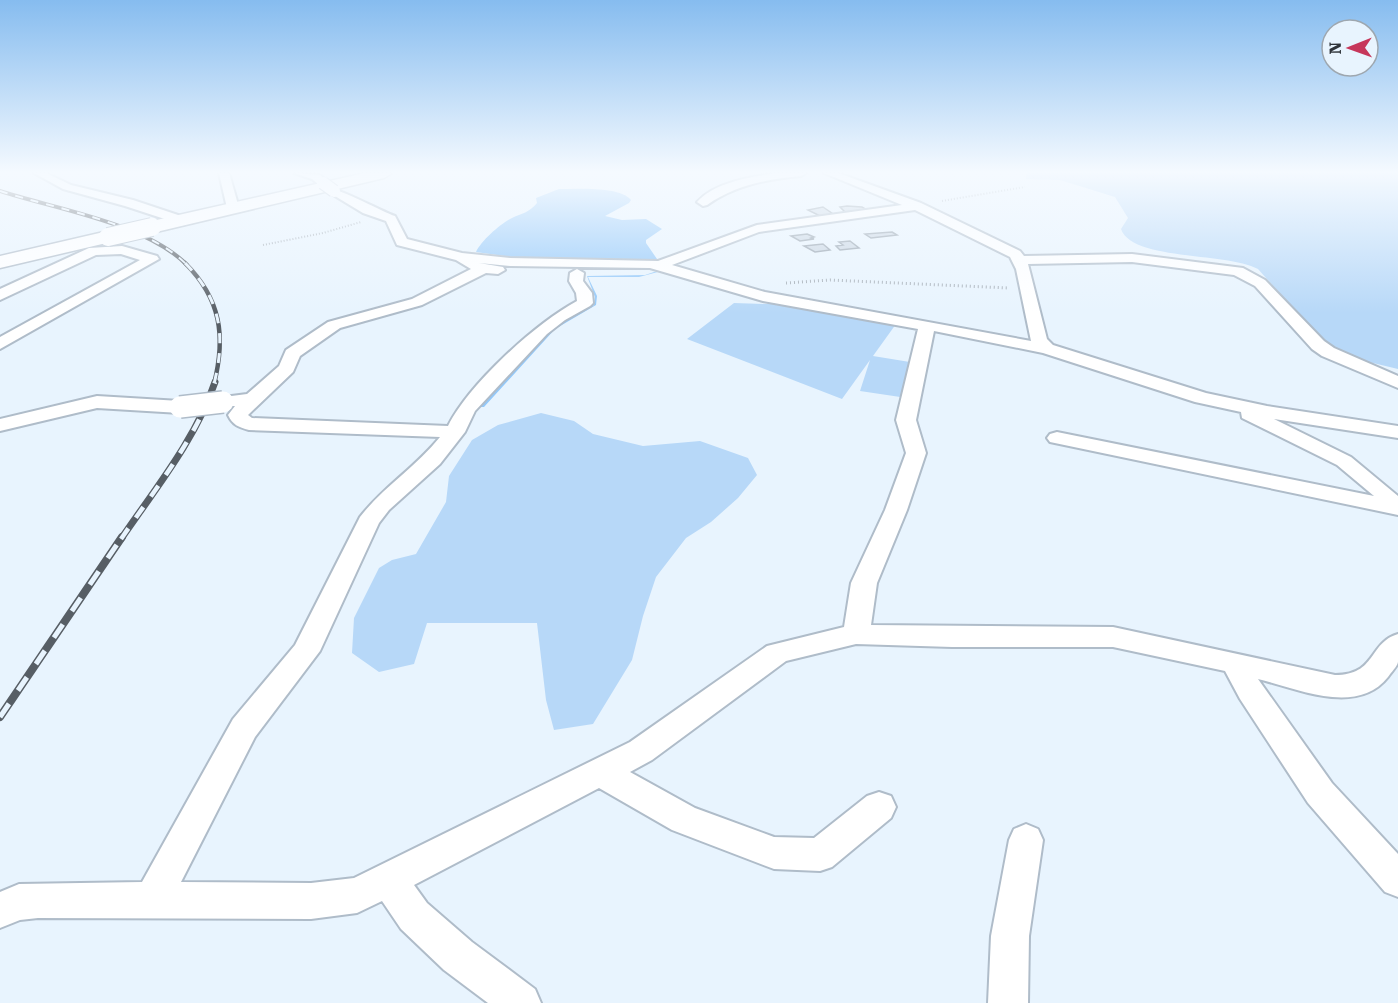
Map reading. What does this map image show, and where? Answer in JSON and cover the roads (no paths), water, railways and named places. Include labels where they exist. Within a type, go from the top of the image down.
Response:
[{"type":"highway","points":[[0,262],[180,220]]},
{"type":"street","points":[[392,220],[402,242],[462,257],[510,262],[661,265],[750,292],[836,311],[927,325],[1047,349],[1180,392],[1235,405],[1398,432]]},
{"type":"street","points":[[462,257],[470,264],[484,268],[577,273],[642,270],[757,229],[821,220]]},
{"type":"street","points":[[946,220],[1002,247],[1020,260],[1132,258],[1238,271],[1250,275],[1323,349],[1398,383]]},
{"type":"street","points":[[0,256],[52,246],[70,246]]},
{"type":"street","points":[[0,295],[93,251],[122,250],[152,259],[0,344]]},
{"type":"street","points":[[1020,260],[1039,340],[1047,349]]},
{"type":"street","points":[[455,432],[249,424],[241,421],[238,416],[252,399],[287,368],[292,354],[334,325],[417,302],[484,268]]},
{"type":"street","points":[[153,899],[244,728],[306,651],[368,522],[381,505],[426,468],[455,432],[466,409],[541,330],[585,303],[584,292],[576,281],[577,273]]},
{"type":"street","points":[[856,634],[864,583],[896,510],[916,453],[906,420],[927,325]]},
{"type":"street","points":[[0,425],[97,402],[180,407],[252,399]]},
{"type":"street","points":[[1235,405],[1262,422],[1344,461],[1382,492],[1397,508]]},
{"type":"street","points":[[1057,438],[1397,508]]},
{"type":"street","points":[[0,910],[29,900],[326,901],[357,895],[649,745],[777,653],[856,634],[952,637],[1113,637],[1335,686],[1354,686],[1372,676],[1398,644]]},
{"type":"street","points":[[1235,664],[1250,691],[1320,793],[1398,880]]},
{"type":"street","points":[[600,772],[684,819],[774,853],[820,855],[879,807]]},
{"type":"street","points":[[1008,1003],[1010,936],[1026,840]]},
{"type":"street","points":[[389,880],[414,916],[458,956],[521,1003]]},
{"type":"railway","points":[[101,220],[148,238],[169,250],[186,264]]},
{"type":"railway","points":[[186,264],[206,290],[218,319],[220,350],[214,384]]},
{"type":"railway","points":[[121,539],[186,444],[215,382]]},
{"type":"railway","points":[[0,717],[122,537]]}]
